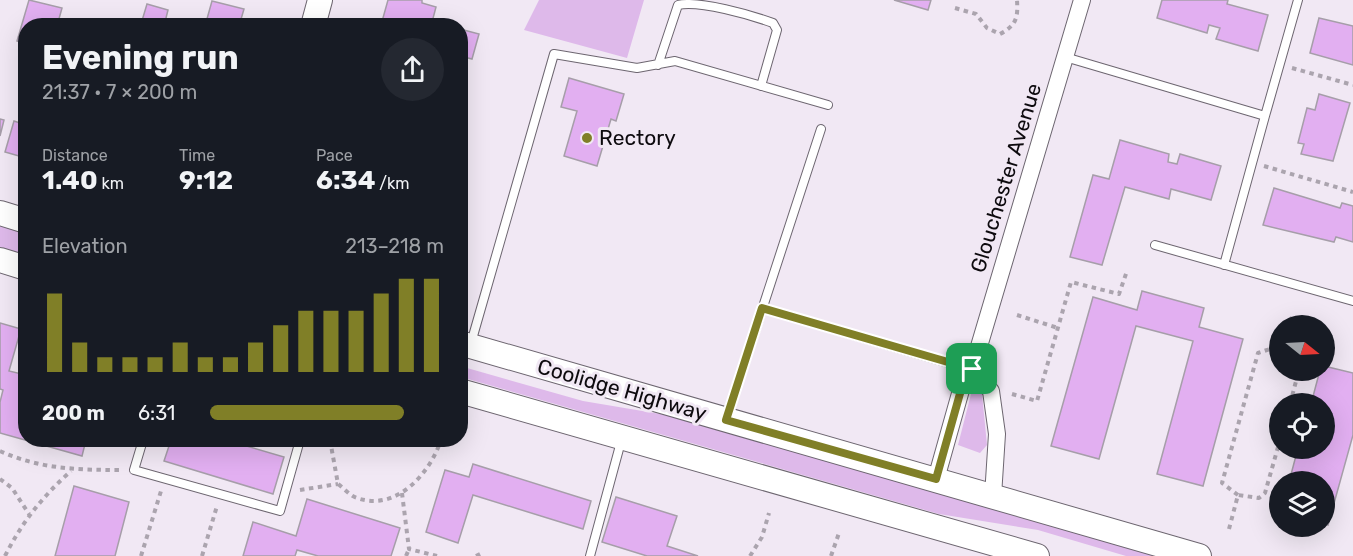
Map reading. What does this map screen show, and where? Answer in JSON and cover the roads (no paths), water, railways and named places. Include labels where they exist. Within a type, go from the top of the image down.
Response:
[{"type":"main road","points":[[315,18],[320,0]]},
{"type":"main road","points":[[0,213],[18,219]]},
{"type":"main road","points":[[0,260],[18,266]]},
{"type":"main road","name":"Coolidge Highway","points":[[468,346],[1199,556]]},
{"type":"main road","points":[[468,393],[622,436],[1013,553],[1037,556]]},
{"type":"street","name":"Glouchester Avenue","points":[[936,479],[961,390],[972,369],[1082,0]]},
{"type":"street","points":[[972,369],[991,391],[997,434],[993,496]]},
{"type":"lane","points":[[1224,265],[1298,0]]},
{"type":"lane","points":[[658,64],[678,4],[686,1],[700,1],[773,23],[777,30],[761,86]]},
{"type":"lane","points":[[468,335],[555,54],[637,68],[675,62],[828,105]]},
{"type":"lane","points":[[1065,57],[1265,116]]},
{"type":"lane","points":[[726,420],[821,129]]},
{"type":"lane","points":[[1155,245],[1353,301]]},
{"type":"lane","points":[[762,308],[972,369]]},
{"type":"lane","points":[[590,556],[622,436]]},
{"type":"lane","points":[[141,447],[134,470],[280,511],[298,447]]},
{"type":"place","name":"Rectory","points":[[587,138]]}]
